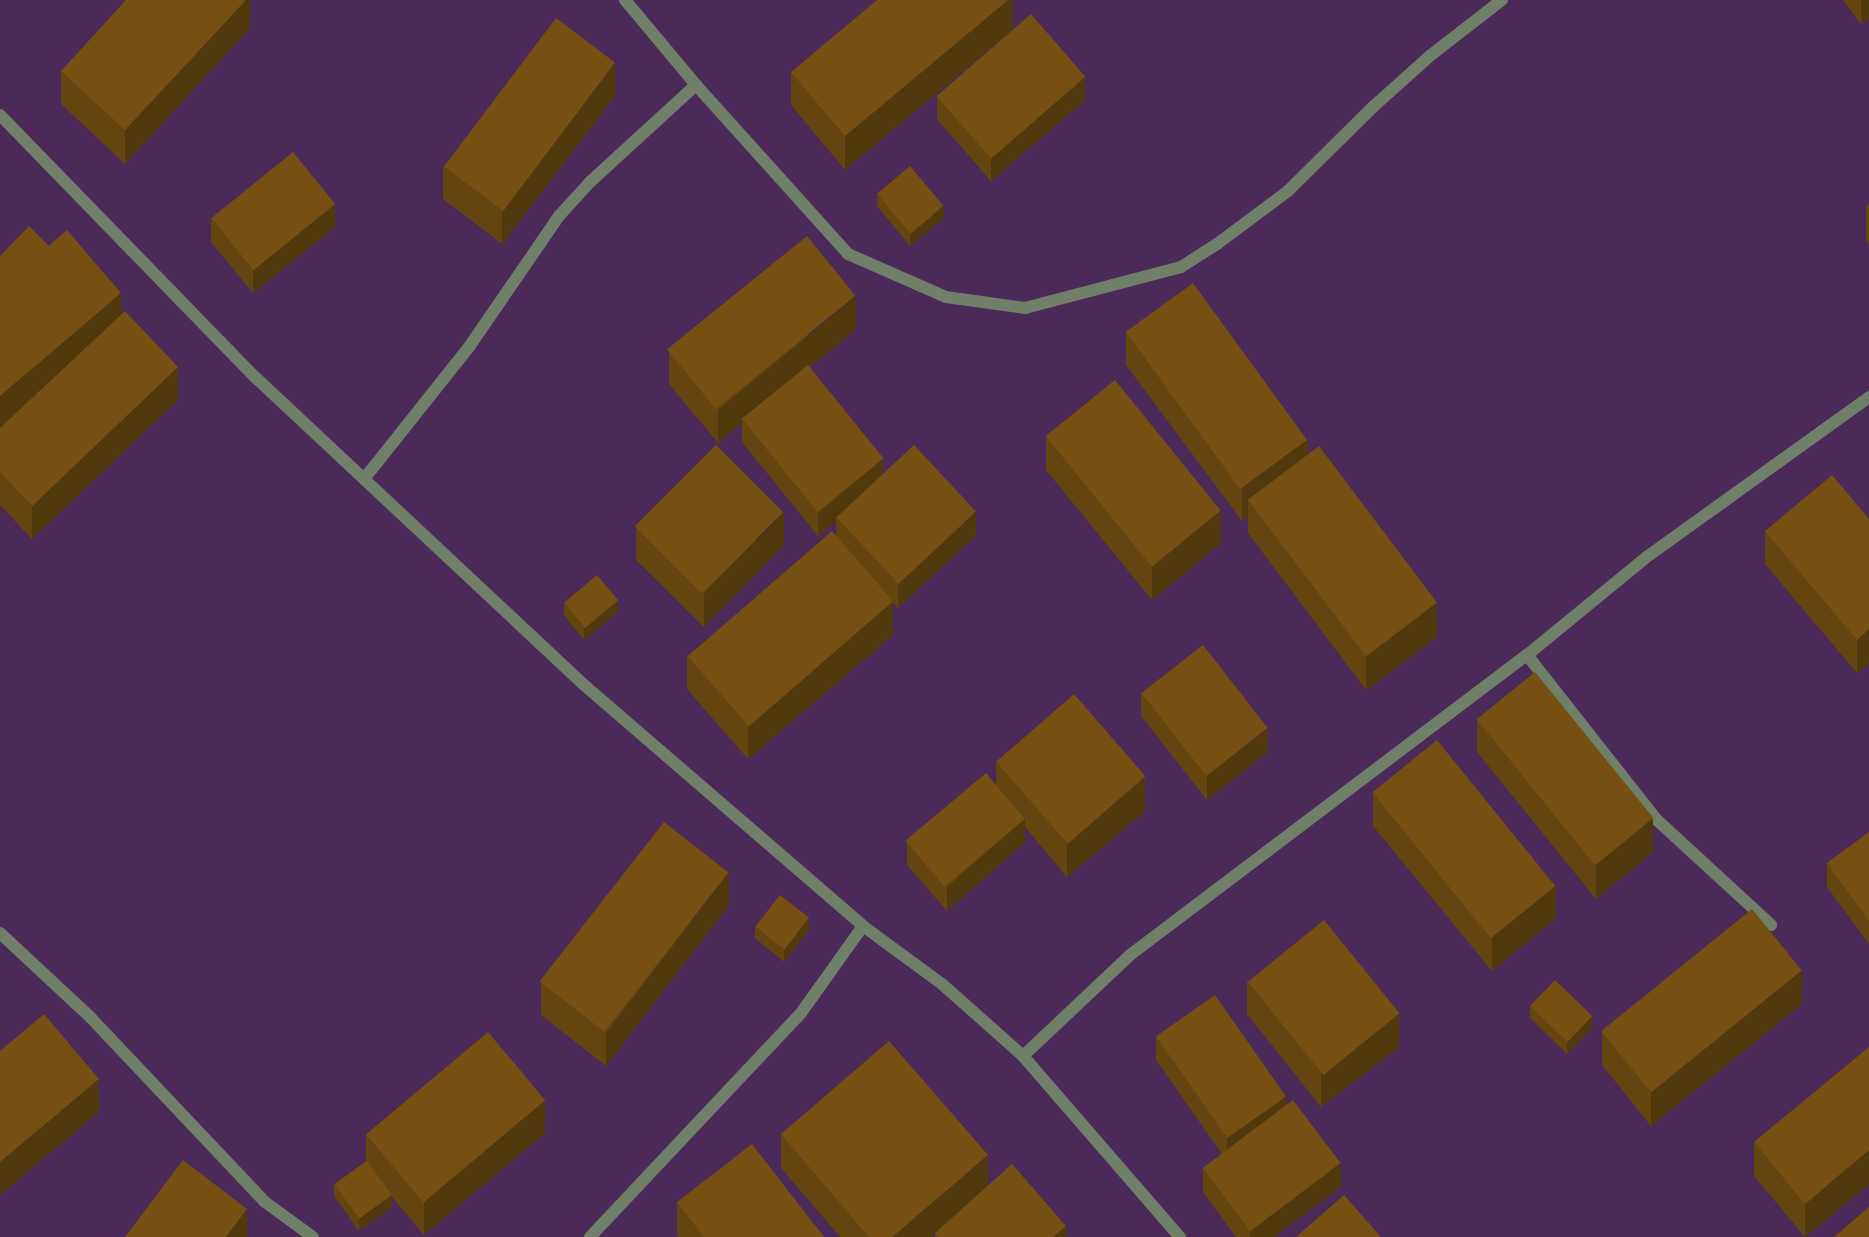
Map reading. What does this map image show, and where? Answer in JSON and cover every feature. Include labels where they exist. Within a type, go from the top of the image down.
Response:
[{"type":"street","points":[[626,0],[696,85],[848,254],[946,297],[1025,308],[1181,267],[1217,244],[1288,192],[1390,91],[1502,0]]},
{"type":"street","points":[[364,479],[469,347],[559,216],[590,182],[696,85]]},
{"type":"street","points":[[0,115],[255,377],[583,684],[863,926],[942,984],[1023,1056],[1180,1237]]},
{"type":"street","points":[[1023,1056],[1130,955],[1527,655],[1648,556],[1869,397]]},
{"type":"street","points":[[1527,655],[1657,820],[1771,925]]},
{"type":"street","points":[[590,1237],[801,1013],[863,926]]},
{"type":"street","points":[[0,933],[91,1018],[265,1202],[313,1237]]},
{"type":"building","points":[[126,0],[246,0],[125,130],[61,71]]},
{"type":"building","points":[[877,0],[1008,0],[845,136],[791,72]]},
{"type":"building","points":[[1031,14],[1085,77],[991,159],[937,96]]},
{"type":"building","points":[[556,18],[615,63],[503,211],[444,167]]},
{"type":"building","points":[[293,152],[335,204],[254,270],[211,218]]},
{"type":"building","points":[[910,166],[943,206],[910,233],[877,194]]},
{"type":"building","points":[[29,226],[49,246],[0,288],[0,256]]},
{"type":"building","points":[[67,230],[121,293],[0,396],[0,288]]},
{"type":"building","points":[[807,236],[855,296],[716,409],[667,349]]},
{"type":"building","points":[[1193,283],[1307,440],[1240,489],[1126,332]]},
{"type":"building","points":[[125,311],[178,367],[32,506],[0,472],[0,428]]},
{"type":"building","points":[[808,365],[884,458],[817,512],[742,418]]},
{"type":"building","points":[[1115,380],[1221,511],[1152,567],[1046,436]]},
{"type":"building","points":[[716,445],[783,512],[702,593],[635,526]]},
{"type":"building","points":[[914,445],[976,512],[899,584],[836,517]]},
{"type":"building","points":[[1319,446],[1437,603],[1366,656],[1248,500]]},
{"type":"building","points":[[1832,475],[1869,519],[1869,629],[1857,640],[1765,531]]},
{"type":"building","points":[[832,531],[893,601],[749,726],[688,656]]},
{"type":"building","points":[[597,575],[618,600],[585,628],[564,603]]},
{"type":"building","points":[[1203,645],[1268,728],[1206,776],[1142,693]]},
{"type":"building","points":[[1535,672],[1653,818],[1595,865],[1477,719]]},
{"type":"building","points":[[1074,694],[1146,776],[1068,844],[996,762]]},
{"type":"building","points":[[1437,740],[1555,886],[1491,938],[1372,792]]},
{"type":"building","points":[[986,773],[1025,819],[944,886],[906,840]]},
{"type":"building","points":[[664,822],[729,872],[604,1032],[540,981]]},
{"type":"building","points":[[1869,832],[1869,921],[1827,863]]},
{"type":"building","points":[[780,895],[809,918],[785,949],[755,927]]},
{"type":"building","points":[[1752,909],[1802,970],[1651,1092],[1601,1031]]},
{"type":"building","points":[[1324,920],[1400,1013],[1323,1075],[1248,982]]},
{"type":"building","points":[[1555,980],[1592,1016],[1567,1042],[1530,1006]]},
{"type":"building","points":[[1215,995],[1286,1097],[1227,1138],[1156,1036]]},
{"type":"building","points":[[44,1014],[99,1079],[0,1162],[0,1051]]},
{"type":"building","points":[[488,1032],[545,1100],[423,1202],[366,1134]]},
{"type":"building","points":[[889,1041],[988,1155],[892,1237],[869,1237],[781,1134]]},
{"type":"building","points":[[1869,1047],[1869,1150],[1805,1204],[1754,1142]]},
{"type":"building","points":[[1293,1100],[1341,1163],[1250,1231],[1203,1168]]},
{"type":"building","points":[[752,1144],[824,1237],[704,1237],[677,1202]]},
{"type":"building","points":[[183,1160],[247,1209],[226,1237],[125,1237]]},
{"type":"building","points":[[367,1161],[392,1195],[359,1218],[335,1185]]},
{"type":"building","points":[[1012,1164],[1066,1226],[1053,1237],[939,1237],[935,1233]]},
{"type":"building","points":[[1344,1195],[1381,1237],[1296,1237]]},
{"type":"building","points":[[1869,1207],[1869,1237],[1834,1237]]}]
